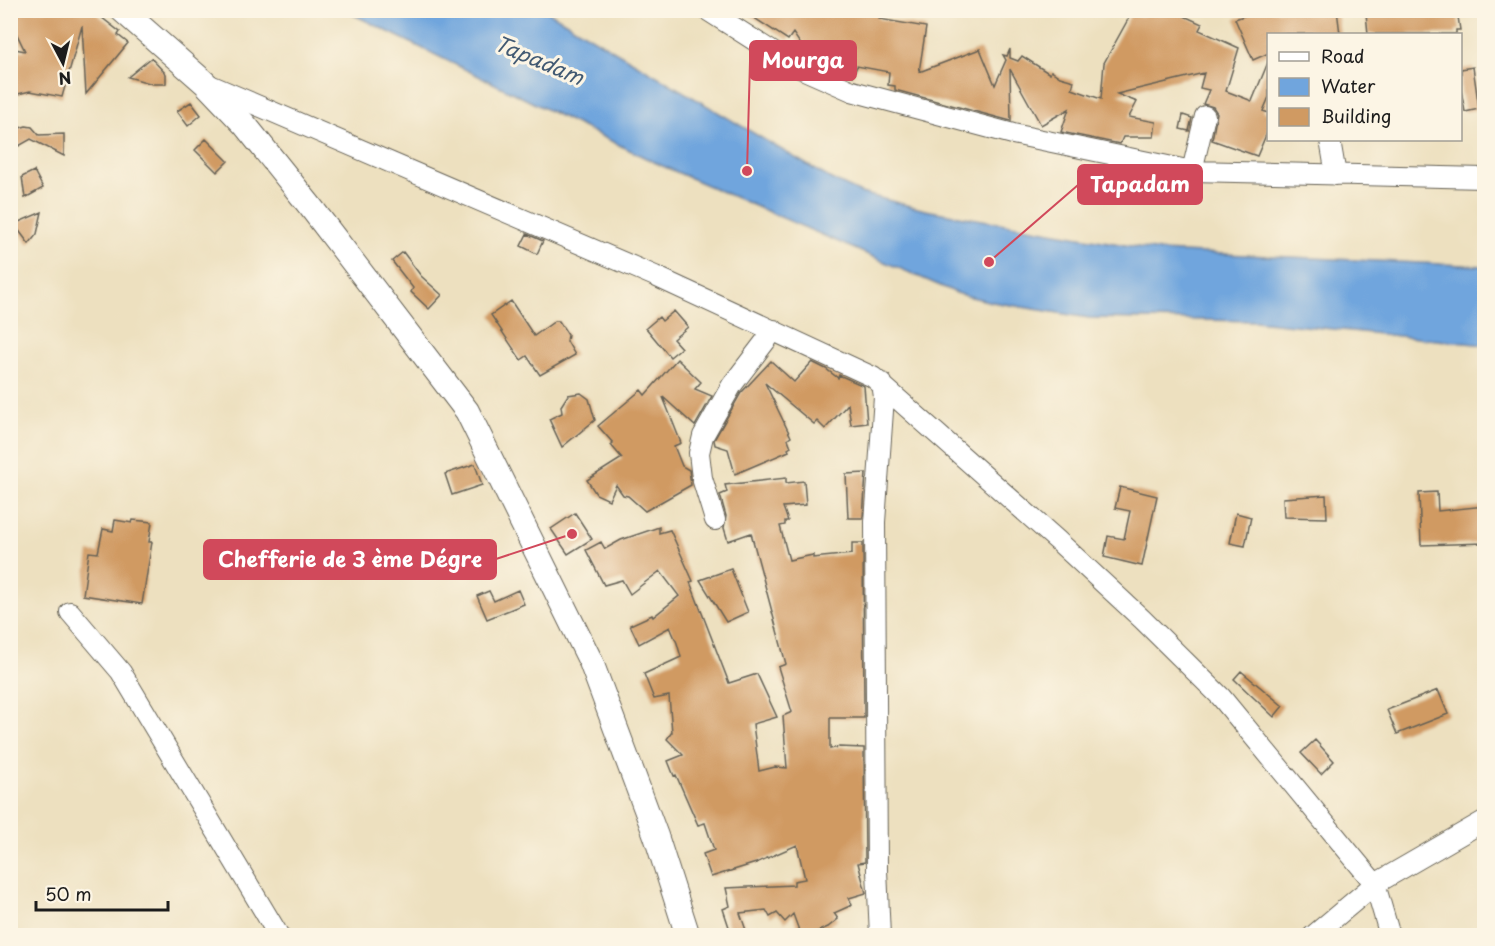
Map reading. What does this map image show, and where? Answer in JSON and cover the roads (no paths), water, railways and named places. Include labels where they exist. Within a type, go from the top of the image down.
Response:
[{"type":"main road","points":[[123,10],[205,83],[245,125],[467,411],[591,662],[656,837],[688,936]]},
{"type":"street","points":[[706,10],[793,65],[852,91],[1013,134],[1192,171],[1485,178]]},
{"type":"street","points":[[205,83],[645,271],[882,383],[1134,611],[1221,697],[1375,884],[1390,936]]},
{"type":"street","points":[[1192,171],[1205,116]]},
{"type":"street","points":[[1330,141],[1336,175]]},
{"type":"street","points":[[715,520],[702,478],[699,453],[703,436],[732,385],[774,330]]},
{"type":"street","points":[[880,936],[877,859],[875,522],[884,397],[882,383]]},
{"type":"street","points":[[70,612],[121,672],[279,936]]},
{"type":"street","points":[[1313,936],[1375,884],[1485,821]]},
{"type":"water","points":[[346,11],[547,11],[831,179],[861,193],[925,210],[1160,251],[1484,266],[1484,345],[1256,321],[1089,318],[992,302],[959,294],[658,164]]},
{"type":"place","name":"Mourga","points":[[747,171]]},
{"type":"place","name":"Tapadam","points":[[989,262]]},
{"type":"place","name":"Chefferie de 3 ème Dégre","points":[[572,534]]}]
